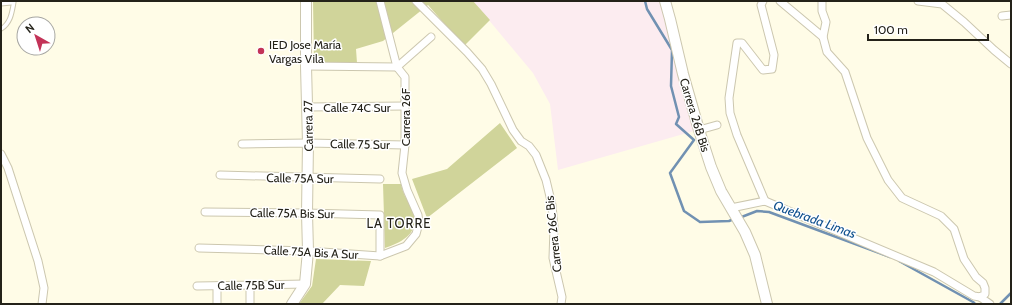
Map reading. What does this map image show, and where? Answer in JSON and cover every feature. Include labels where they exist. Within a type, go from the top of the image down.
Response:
[{"type":"street","points":[[1,2],[11,1]]},
{"type":"street","name":"Carrera 27","points":[[305,284],[308,251],[306,1]]},
{"type":"street","name":"Carrera 26F","points":[[380,1],[397,67],[405,77],[406,145],[402,173],[407,190],[418,215],[419,223],[416,234]]},
{"type":"street","name":"Carrera 26C Bis","points":[[416,1],[482,69],[491,84],[513,130],[521,141],[529,146],[536,155],[546,180],[552,204],[554,228],[553,258],[561,300]]},
{"type":"street","name":"Carrera 26B Bis","points":[[665,1],[683,74],[711,167],[721,192],[735,215],[754,256],[768,304]]},
{"type":"street","points":[[763,1],[761,5],[774,55],[772,69],[763,70],[742,43],[737,43],[729,98],[730,113],[737,135],[765,201],[934,272],[990,304]]},
{"type":"street","points":[[780,1],[823,37]]},
{"type":"street","points":[[822,1],[822,11],[826,22],[823,37],[827,52],[845,72],[867,138],[888,180],[902,198],[941,216],[954,229],[964,259],[985,288],[985,294],[980,297]]},
{"type":"street","points":[[918,1],[942,4],[1011,64]]},
{"type":"street","points":[[1002,16],[1011,15]]},
{"type":"street","points":[[306,66],[397,67],[431,37]]},
{"type":"street","name":"Calle 74C Sur","points":[[308,107],[405,106]]},
{"type":"street","points":[[699,130],[717,125]]},
{"type":"street","name":"Calle 75 Sur","points":[[242,144],[308,143],[406,145]]},
{"type":"street","points":[[1,154],[8,168],[38,261],[44,288],[42,304]]},
{"type":"street","name":"Calle 75A Sur","points":[[220,176],[380,179]]},
{"type":"street","points":[[735,215],[765,201]]},
{"type":"street","name":"Calle 75A Bis Sur","points":[[205,212],[380,215],[380,256]]},
{"type":"street","name":"Calle 75A Bis A Sur","points":[[199,248],[308,251],[380,256],[406,246],[416,234]]},
{"type":"street","points":[[292,304],[305,284]]},
{"type":"street","name":"Calle 75B Sur","points":[[197,286],[305,284]]},
{"type":"street","points":[[250,285],[250,304]]},
{"type":"street","points":[[217,286],[217,304]]},
{"type":"lane","points":[[1,29],[10,19],[14,1]]},
{"type":"shaded area","points":[[473,1],[661,1],[694,131],[558,170],[550,104],[533,73]]},
{"type":"green space","points":[[313,1],[473,1],[490,20],[464,46],[428,5],[383,41],[356,49],[357,63],[314,62]]},
{"type":"green space","points":[[500,123],[517,148],[427,218],[412,179],[447,169]]},
{"type":"green space","points":[[383,184],[401,184],[404,194],[415,213],[415,223],[410,233],[402,241],[385,248]]},
{"type":"green space","points":[[316,259],[371,261],[364,286],[340,285],[322,304],[299,304],[312,286]]},
{"type":"waterway","name":"Quebrada Limas","points":[[645,1],[647,9],[672,50],[671,86],[679,117],[676,124],[694,140],[670,173],[684,211],[700,222],[729,221],[734,219]]},
{"type":"waterway","name":"Quebrada Limas","points":[[739,218],[757,211],[769,212],[890,257]]},
{"type":"waterway","name":"Quebrada Limas","points":[[899,261],[975,304]]},
{"type":"waterway","points":[[1000,304],[1011,293]]},
{"type":"place","name":"IED Jose María Vargas Vila","points":[[261,51]]},
{"type":"district","name":"LA TORRE","points":[[399,223]]}]
